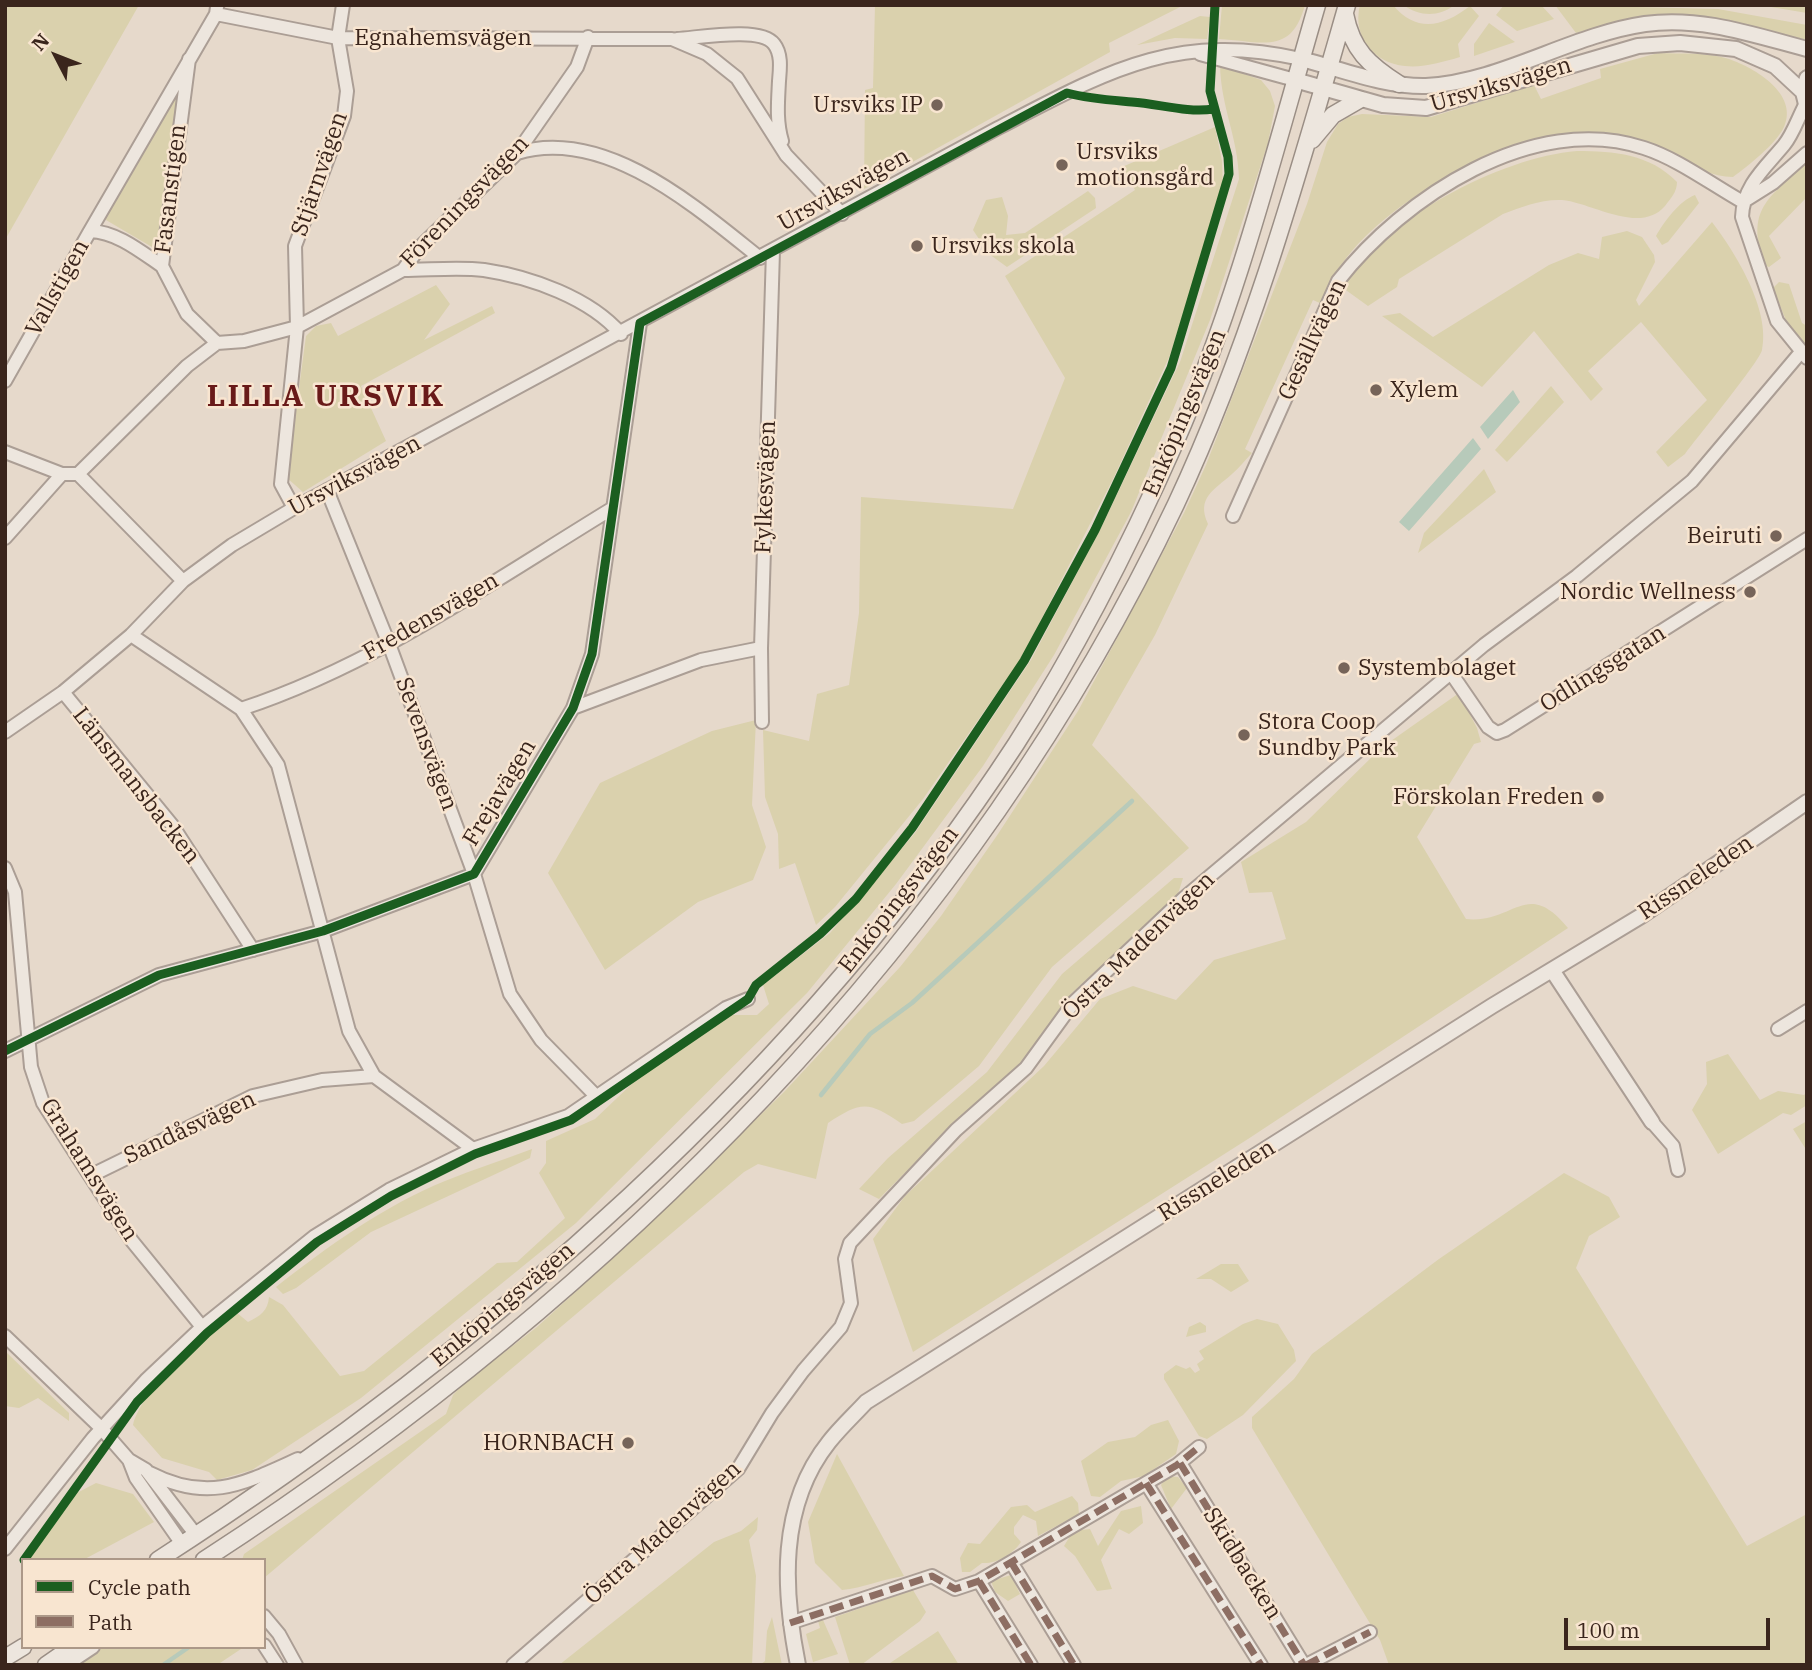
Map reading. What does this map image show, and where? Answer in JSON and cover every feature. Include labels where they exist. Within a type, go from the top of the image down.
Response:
[{"type":"main road","name":"Enköpingsvägen","points":[[161,1558],[317,1450],[449,1352],[572,1248],[695,1133],[827,990],[934,860],[1016,743],[1085,627],[1130,540],[1176,440],[1219,335],[1255,225],[1317,5]]},
{"type":"main road","name":"Enköpingsvägen","points":[[212,1558],[447,1385],[628,1229],[718,1142],[805,1051],[873,975],[947,884],[1063,713],[1125,606],[1172,512],[1249,330],[1346,9]]},
{"type":"main road","points":[[1346,9],[1354,47],[1377,70],[1399,84]]},
{"type":"main road","points":[[1303,155],[1324,124],[1342,107],[1359,100]]},
{"type":"main road","points":[[189,1539],[212,1558]]},
{"type":"main road","points":[[189,1539],[195,1558]]},
{"type":"main road","points":[[5,1658],[21,1648]]},
{"type":"main road","points":[[46,1665],[69,1649]]},
{"type":"street","name":"Stjärnvägen","points":[[294,508],[281,484],[297,327],[295,246],[344,116],[346,91],[338,38],[343,5]]},
{"type":"street","name":"Egnahemsvägen","points":[[217,9],[338,38],[672,39],[737,34],[767,38],[775,45],[780,60],[777,123],[786,155]]},
{"type":"street","name":"Vallstigen","points":[[5,381],[217,9]]},
{"type":"street","name":"Ursviksvägen","points":[[5,732],[63,692],[131,635],[183,581],[232,545],[294,508],[1067,93],[1142,61],[1162,54],[1190,51],[1223,49],[1273,52],[1399,84],[1447,83],[1644,24],[1721,26],[1807,49]]},
{"type":"street","name":"Föreningsvägen","points":[[217,343],[244,341],[297,327],[402,270],[420,247],[517,153],[577,67],[588,37]]},
{"type":"street","name":"Egnahemsvägen","points":[[672,39],[707,54],[737,78],[786,155],[842,214]]},
{"type":"street","name":"Ursviksvägen","points":[[1190,51],[1359,100],[1402,108],[1435,107],[1524,79],[1657,43],[1736,49],[1775,66],[1806,96]]},
{"type":"street","name":"Fasanstigen","points":[[189,59],[162,266],[187,314],[217,343]]},
{"type":"street","points":[[1804,355],[1777,321],[1746,234],[1743,202],[1760,171],[1786,143],[1806,96]]},
{"type":"street","name":"Gesällvägen","points":[[1233,516],[1338,281],[1364,248],[1399,215],[1436,190],[1524,151],[1559,141],[1588,139],[1646,148],[1743,202]]},
{"type":"street","points":[[517,153],[540,146],[582,151],[638,170],[692,204],[760,258]]},
{"type":"street","points":[[1743,202],[1773,183],[1807,153]]},
{"type":"street","name":"Vallstigen","points":[[90,231],[102,232],[129,244],[162,266]]},
{"type":"street","name":"Fylkesvägen","points":[[762,722],[761,648],[773,251]]},
{"type":"street","points":[[402,270],[485,271],[524,281],[565,295],[597,312],[607,318],[621,334]]},
{"type":"street","name":"Frejavägen","points":[[5,1051],[159,975],[323,931],[474,874],[573,708],[593,654],[640,323]]},
{"type":"street","points":[[5,452],[62,474],[78,474],[167,384],[217,343]]},
{"type":"street","name":"Östra Madenvägen","points":[[513,1665],[738,1469],[787,1392],[841,1328],[851,1303],[845,1259],[850,1243],[956,1130],[1026,1068],[1074,1002],[1184,898],[1451,673],[1577,576],[1692,481],[1804,355]]},
{"type":"street","points":[[5,538],[62,474]]},
{"type":"street","points":[[78,474],[183,581]]},
{"type":"street","name":"Sevensvägen","points":[[327,490],[389,644],[474,874],[510,994],[541,1040],[597,1097]]},
{"type":"street","name":"Fredensvägen","points":[[241,709],[293,692],[389,644],[613,508]]},
{"type":"street","name":"Odlingsgatan","points":[[1451,673],[1488,727],[1497,733],[1539,710],[1807,540]]},
{"type":"street","points":[[131,635],[241,709],[278,765],[349,1031],[374,1076],[473,1149]]},
{"type":"street","points":[[573,708],[701,660],[761,648]]},
{"type":"street","name":"Länsmansbacken","points":[[63,692],[172,825],[253,950]]},
{"type":"street","name":"Rissneleden","points":[[798,1665],[790,1623],[786,1572],[792,1522],[805,1483],[828,1443],[866,1402],[1641,916],[1807,802]]},
{"type":"street","name":"Grahamsvägen","points":[[5,868],[15,892],[31,1068],[43,1103],[132,1241],[202,1327]]},
{"type":"street","points":[[1552,970],[1652,1122],[1673,1146],[1678,1170]]},
{"type":"street","points":[[5,1549],[101,1428],[137,1389],[202,1327],[315,1236],[389,1190],[473,1149],[568,1116],[726,1008],[748,999]]},
{"type":"street","points":[[1778,1029],[1807,1011]]},
{"type":"street","name":"Sandåsvägen","points":[[90,1176],[253,1096],[322,1080],[374,1076]]},
{"type":"street","points":[[5,1336],[101,1428],[129,1460],[174,1485],[219,1490],[251,1480],[317,1450]]},
{"type":"street","points":[[790,1623],[932,1576],[955,1589],[979,1581],[1180,1463],[1199,1447]]},
{"type":"street","points":[[129,1460],[135,1478],[189,1539]]},
{"type":"street","name":"Skidbacken","points":[[1180,1463],[1305,1665],[1370,1632]]},
{"type":"street","points":[[146,1470],[189,1539]]},
{"type":"street","name":"Skidbacken","points":[[1146,1483],[1261,1665]]},
{"type":"street","points":[[1011,1562],[1074,1665]]},
{"type":"street","points":[[979,1581],[1031,1665]]},
{"type":"street","points":[[266,1618],[279,1634],[296,1665]]},
{"type":"street","points":[[266,1648],[277,1665]]},
{"type":"street","points":[[66,1665],[90,1649]]},
{"type":"shaded area","points":[[5,5],[139,5],[5,240]]},
{"type":"shaded area","name":"Ursviks IP","points":[[875,5],[1184,5],[1109,43],[1110,52],[864,189],[865,90],[873,88]]},
{"type":"shaded area","points":[[1222,5],[1305,5],[1292,32],[1283,39],[1261,43],[1219,39]]},
{"type":"shaded area","points":[[1360,5],[1393,5],[1411,20],[1431,24],[1450,18],[1470,6],[1479,16],[1458,44],[1460,57],[1440,63],[1405,66],[1383,60],[1367,46],[1359,27]]},
{"type":"shaded area","points":[[1403,5],[1455,5],[1442,12],[1429,14],[1416,12]]},
{"type":"shaded area","points":[[1504,5],[1541,5],[1554,19],[1517,31],[1496,15]]},
{"type":"shaded area","points":[[1555,5],[1718,9],[1807,25],[1807,40],[1720,19],[1685,15],[1644,17],[1576,33]]},
{"type":"shaded area","points":[[1759,5],[1807,5],[1807,13]]},
{"type":"shaded area","points":[[1200,16],[1210,17],[1207,39],[1175,38],[1137,45]]},
{"type":"shaded area","points":[[1489,23],[1515,42],[1474,56],[1474,44]]},
{"type":"shaded area","points":[[1658,53],[1703,54],[1729,59],[1762,76],[1780,93],[1787,115],[1784,127],[1761,154],[1733,177],[1704,171],[1635,138],[1620,135],[1584,134],[1545,140],[1504,152],[1425,190],[1390,215],[1360,242],[1338,270],[1322,304],[1313,300],[1245,449],[1252,453],[1209,495],[1204,507],[1208,524],[1155,635],[1092,745],[1189,848],[1052,967],[979,1066],[914,1121],[902,1124],[873,1108],[857,1108],[828,1123],[816,1179],[758,1164],[744,1172],[266,1576],[266,1558],[243,1558],[244,1554],[446,1414],[453,1395],[462,1385],[537,1327],[627,1245],[784,1092],[900,967],[941,916],[1078,711],[1184,513],[1206,465],[1307,204],[1327,142],[1338,124],[1348,117],[1362,114],[1431,117],[1534,85],[1541,99],[1601,78],[1600,69]]},
{"type":"shaded area","points":[[1220,65],[1261,80],[1270,91],[1275,106],[1268,143],[1210,320],[1131,512],[1054,655],[983,766],[896,884],[807,993],[576,1223],[361,1398],[252,1470],[217,1480],[209,1472],[162,1458],[133,1425],[139,1410],[162,1379],[236,1312],[248,1322],[263,1312],[269,1297],[283,1305],[340,1376],[364,1371],[497,1263],[517,1262],[565,1218],[539,1173],[546,1163],[546,1141],[595,1119],[638,1078],[729,1015],[757,1015],[769,1004],[763,985],[830,933],[915,833],[1031,660],[1101,528],[1180,362],[1239,179]]},
{"type":"shaded area","points":[[174,93],[179,95],[157,247],[152,247],[106,220],[105,215]]},
{"type":"shaded area","points":[[1215,127],[1222,161],[1223,188],[1170,355],[1114,477],[1022,657],[923,799],[835,907],[816,925],[795,863],[779,869],[778,834],[765,797],[763,730],[809,741],[817,694],[849,685],[859,613],[861,497],[1013,509],[1065,378],[1005,276],[1135,190],[1122,167]]},
{"type":"shaded area","points":[[1577,151],[1618,153],[1655,165],[1677,182],[1675,192],[1665,206],[1655,214],[1643,218],[1616,215],[1562,200],[1532,204],[1503,214],[1399,279],[1397,287],[1368,306],[1343,288],[1361,263],[1384,239],[1445,196],[1514,165]]},
{"type":"shaded area","points":[[1807,163],[1807,197],[1769,236],[1781,258],[1769,267],[1764,265],[1759,246],[1759,218],[1771,196]]},
{"type":"shaded area","points":[[1088,191],[1095,198],[1096,208],[1007,267],[989,254],[973,230],[986,200],[1002,197],[1008,216],[1006,235],[1025,233]]},
{"type":"shaded area","points":[[1695,195],[1699,203],[1668,242],[1662,245],[1656,236],[1663,225],[1678,207]]},
{"type":"shaded area","points":[[1712,222],[1749,282],[1761,317],[1762,350],[1740,384],[1685,454],[1668,467],[1656,452],[1707,400],[1641,322],[1588,371],[1603,389],[1591,401],[1534,331],[1482,387],[1382,316],[1400,313],[1433,337],[1549,265],[1578,253],[1599,259],[1602,237],[1627,231],[1642,237],[1654,255],[1655,262],[1636,300],[1639,306]]},
{"type":"shaded area","points":[[1779,282],[1789,284],[1802,323],[1807,326],[1807,347],[1787,323],[1773,288]]},
{"type":"shaded area","points":[[436,285],[450,304],[424,340],[492,306],[495,313],[361,386],[386,441],[303,492],[287,478],[306,336],[316,326],[331,323],[338,336]]},
{"type":"shaded area","points":[[1551,386],[1564,402],[1507,462],[1495,450]]},
{"type":"shaded area","points":[[1513,390],[1520,402],[1488,439],[1480,427]]},
{"type":"shaded area","points":[[1473,438],[1481,449],[1409,531],[1399,522]]},
{"type":"shaded area","points":[[1484,469],[1496,492],[1418,553],[1424,533]]},
{"type":"shaded area","points":[[1459,693],[1481,742],[1474,744],[1417,837],[1466,919],[1483,919],[1530,904],[1554,913],[1568,928],[1248,1139],[913,1352],[873,1239],[905,1196],[1044,1066],[1100,999],[1133,986],[1176,1000],[1214,960],[1286,939],[1272,892],[1249,893],[1241,862],[1306,822],[1381,748]]},
{"type":"shaded area","points":[[756,720],[752,805],[766,847],[753,880],[698,902],[605,970],[548,873],[600,783],[712,731]]},
{"type":"shaded area","points":[[1174,878],[1183,878],[1178,894],[1071,994],[1022,1063],[957,1120],[879,1199],[859,1189],[888,1158],[987,1072],[1062,974]]},
{"type":"shaded area","points":[[1728,1054],[1760,1100],[1778,1091],[1804,1095],[1807,1092],[1807,1105],[1791,1115],[1783,1113],[1718,1154],[1692,1110],[1707,1084],[1706,1062]]},
{"type":"shaded area","points":[[1807,1121],[1807,1151],[1793,1129]]},
{"type":"shaded area","points":[[532,1149],[530,1158],[371,1232],[296,1288],[283,1294],[276,1287],[336,1242],[400,1202],[445,1181]]},
{"type":"shaded area","points":[[1564,1173],[1609,1197],[1620,1217],[1589,1236],[1576,1268],[1747,1546],[1807,1514],[1807,1665],[1389,1665],[1380,1640],[1252,1428],[1252,1417],[1294,1379],[1312,1354],[1439,1259]]},
{"type":"shaded area","points":[[1221,1264],[1238,1264],[1249,1281],[1231,1292],[1211,1279],[1196,1279]]},
{"type":"shaded area","points":[[1257,1319],[1278,1324],[1294,1350],[1296,1361],[1243,1415],[1207,1439],[1199,1436],[1164,1379],[1164,1374],[1176,1365],[1186,1369],[1190,1367],[1195,1373],[1200,1370],[1197,1364],[1204,1359],[1199,1351],[1243,1324]]},
{"type":"shaded area","points":[[1200,1322],[1206,1326],[1206,1332],[1186,1337],[1189,1327]]},
{"type":"shaded area","points":[[5,1351],[69,1413],[69,1421],[38,1398],[19,1408],[5,1406]]},
{"type":"shaded area","points":[[1168,1420],[1179,1441],[1176,1454],[1144,1476],[1121,1481],[1100,1497],[1091,1496],[1081,1461],[1108,1442],[1135,1437],[1151,1425]]},
{"type":"shaded area","points":[[837,1454],[904,1576],[842,1590],[815,1563],[808,1522]]},
{"type":"shaded area","points":[[1167,1476],[1178,1477],[1187,1488],[1171,1509],[1161,1485]]},
{"type":"shaded area","points":[[96,1483],[133,1494],[154,1522],[87,1558],[30,1558],[73,1495]]},
{"type":"shaded area","points":[[1072,1496],[1078,1503],[1079,1514],[1038,1536],[1036,1521],[1023,1515],[1014,1527],[1014,1534],[1021,1542],[1014,1550],[999,1560],[982,1563],[970,1572],[962,1572],[960,1558],[968,1543],[980,1544],[1011,1507],[1027,1505],[1035,1512]]},
{"type":"shaded area","points":[[1141,1506],[1143,1523],[1129,1534],[1119,1529],[1101,1560],[1112,1589],[1097,1591],[1075,1556],[1064,1546],[1073,1531],[1090,1529],[1098,1546],[1121,1511]]},
{"type":"shaded area","points":[[758,1517],[757,1530],[749,1540],[756,1576],[752,1665],[559,1665],[714,1542],[741,1531]]},
{"type":"shaded area","points":[[1011,1575],[1020,1594],[1008,1601],[995,1592],[991,1581]]},
{"type":"shaded area","points":[[913,1590],[926,1612],[920,1621],[861,1665],[850,1665],[835,1617]]},
{"type":"shaded area","points":[[772,1617],[782,1665],[760,1665],[765,1661],[767,1631]]},
{"type":"shaded area","points":[[823,1620],[838,1654],[813,1662],[806,1634],[820,1628],[818,1621]]},
{"type":"shaded area","points":[[938,1631],[959,1665],[887,1665]]},
{"type":"shaded area","points":[[101,1649],[241,1649],[217,1665],[77,1665]]},
{"type":"waterway","points":[[821,1095],[870,1034],[912,1003],[1132,801]]},
{"type":"waterway","points":[[163,1665],[186,1649]]},
{"type":"marked path","points":[[790,1623],[932,1576],[955,1589],[979,1581],[1177,1465],[1199,1447]]},
{"type":"marked path","points":[[1180,1463],[1304,1665]]},
{"type":"marked path","points":[[1146,1483],[1261,1665]]},
{"type":"marked path","points":[[1011,1562],[1074,1665]]},
{"type":"marked path","points":[[979,1581],[1031,1665]]},
{"type":"marked path","points":[[1306,1665],[1370,1632]]},
{"type":"cycle path","points":[[25,1558],[137,1402],[207,1333],[317,1242],[391,1196],[475,1154],[571,1120],[748,999],[756,985],[820,934],[856,899],[912,828],[1024,661],[1095,530],[1171,368],[1229,174],[1228,157],[1210,91],[1215,5]]},
{"type":"cycle path","points":[[5,1051],[159,975],[323,931],[474,874],[573,708],[592,654],[640,323],[1067,93],[1183,109],[1214,109]]},
{"type":"place","name":"Ursviks IP","points":[[937,105]]},
{"type":"place","name":"Ursviks motionsgård","points":[[1062,165]]},
{"type":"place","name":"Ursviks skola","points":[[917,246]]},
{"type":"place","name":"Xylem","points":[[1376,390]]},
{"type":"place","name":"Beiruti","points":[[1776,536]]},
{"type":"place","name":"Nordic Wellness","points":[[1750,592]]},
{"type":"place","name":"Systembolaget","points":[[1344,668]]},
{"type":"place","name":"Stora Coop Sundby Park","points":[[1244,735]]},
{"type":"place","name":"Förskolan Freden","points":[[1598,797]]},
{"type":"place","name":"HORNBACH","points":[[628,1443]]},
{"type":"district","name":"LILLA URSVIK","points":[[326,397]]}]
